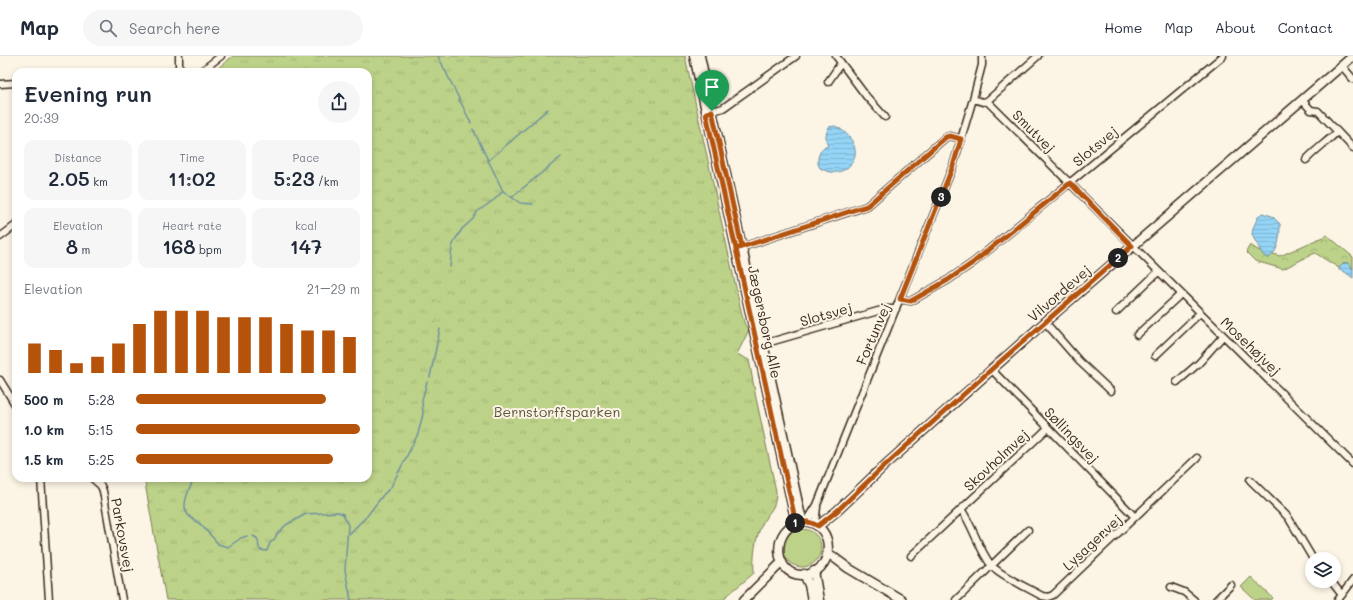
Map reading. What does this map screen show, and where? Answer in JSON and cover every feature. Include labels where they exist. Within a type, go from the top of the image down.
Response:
[{"type":"street","points":[[179,56],[179,68]]},
{"type":"street","points":[[205,68],[221,56]]},
{"type":"street","name":"Jægersborg Alle","points":[[694,56],[709,112],[739,248],[795,524]]},
{"type":"street","name":"Jægersborg Alle","points":[[700,56],[709,112]]},
{"type":"street","points":[[836,56],[866,96],[885,117]]},
{"type":"street","name":"Fortunvej","points":[[813,525],[817,506],[953,166],[982,65],[982,56]]},
{"type":"street","points":[[973,98],[983,102],[987,101],[1038,56]]},
{"type":"street","name":"Slotsvej","points":[[900,299],[911,301],[968,267],[1223,56]]},
{"type":"street","name":"Vilvordevej","points":[[813,525],[837,511],[991,369],[1353,56]]},
{"type":"street","points":[[709,112],[723,108],[794,57]]},
{"type":"street","points":[[828,82],[841,63]]},
{"type":"street","points":[[1342,66],[1353,79]]},
{"type":"street","points":[[0,84],[12,83]]},
{"type":"street","points":[[1302,100],[1311,110],[1318,111],[1353,148]]},
{"type":"street","name":"Smutvej","points":[[987,101],[1132,246]]},
{"type":"street","points":[[1306,160],[1337,132]]},
{"type":"street","points":[[739,248],[867,206],[946,137],[950,136],[961,139]]},
{"type":"street","points":[[0,237],[12,228]]},
{"type":"street","name":"Mosehøjvej","points":[[1132,246],[1353,464]]},
{"type":"street","name":"Jægersborg Alle","points":[[739,248],[763,344],[800,512],[813,525]]},
{"type":"street","points":[[1116,312],[1158,272]]},
{"type":"street","points":[[1137,335],[1181,294]]},
{"type":"street","name":"Slotsvej","points":[[763,344],[885,309],[896,309]]},
{"type":"street","points":[[1155,356],[1200,313]]},
{"type":"street","points":[[1045,322],[1079,361],[1111,391]]},
{"type":"street","points":[[1177,382],[1199,362],[1223,336]]},
{"type":"street","name":"Søllingsvej","points":[[991,369],[1135,517]]},
{"type":"street","points":[[0,380],[12,400]]},
{"type":"street","name":"Skovholmvej","points":[[911,556],[1048,428]]},
{"type":"street","name":"Lysagervej","points":[[992,566],[1001,573],[1042,596],[1048,597],[1052,595],[1197,458]]},
{"type":"street","points":[[1250,480],[1288,517],[1309,552]]},
{"type":"street","points":[[41,482],[49,600]]},
{"type":"street","name":"Parkovsvej","points":[[96,482],[101,486],[103,491],[122,600]]},
{"type":"street","name":"Skovholmvej","points":[[961,509],[966,516],[985,556],[992,566]]},
{"type":"street","points":[[795,524],[813,525],[827,541],[828,553],[824,562],[814,572],[796,574],[785,566],[779,553],[780,540],[785,531],[795,524]]},
{"type":"street","points":[[956,600],[1028,530]]},
{"type":"street","points":[[828,553],[848,568],[902,600]]},
{"type":"street","points":[[824,562],[848,568]]},
{"type":"street","points":[[745,599],[785,566]]},
{"type":"street","points":[[814,572],[819,600]]},
{"type":"street","points":[[804,574],[809,585],[812,600]]},
{"type":"street","points":[[1335,588],[1340,598],[1353,580]]},
{"type":"street","points":[[1216,600],[1231,585]]},
{"type":"street","points":[[1171,587],[1184,592],[1194,600]]},
{"type":"green space","name":"Bernstorffsparken","points":[[233,56],[685,56],[742,315],[745,325],[749,330],[737,354],[749,360],[776,491],[774,505],[763,522],[756,540],[754,553],[754,573],[722,600],[166,600],[145,482],[372,482],[372,68],[218,68]]},
{"type":"green space","points":[[1327,235],[1353,257],[1353,269],[1348,263],[1344,263],[1339,268],[1315,253],[1283,269],[1255,261],[1246,252],[1250,245],[1258,250],[1280,256]]},
{"type":"green space","points":[[798,529],[806,529],[816,534],[820,541],[820,555],[816,562],[806,567],[798,567],[788,562],[786,559],[783,552],[783,544],[788,534],[791,532]]},
{"type":"green space","points":[[1251,577],[1273,598],[1271,600],[1255,600],[1241,587]]},
{"type":"water","points":[[835,126],[851,139],[855,151],[855,157],[852,163],[840,172],[828,171],[820,168],[818,162],[820,152],[828,146],[826,137],[829,127]]},
{"type":"water","points":[[1262,213],[1272,216],[1280,224],[1277,248],[1272,256],[1268,258],[1263,255],[1252,235],[1253,228],[1258,217]]},
{"type":"water","points":[[1344,263],[1348,263],[1353,269],[1353,278],[1345,272],[1339,270]]},
{"type":"waterway","points":[[438,56],[471,123]]},
{"type":"waterway","points":[[489,160],[548,109]]},
{"type":"waterway","points":[[473,129],[503,191],[520,203],[533,204]]},
{"type":"waterway","points":[[512,197],[561,157]]},
{"type":"waterway","points":[[450,267],[452,247],[462,229],[473,219],[477,212],[503,191]]},
{"type":"waterway","points":[[430,377],[440,329]]},
{"type":"waterway","points":[[391,487],[418,434],[423,414],[422,400],[427,382]]},
{"type":"waterway","points":[[192,482],[185,502],[185,509],[189,516],[201,525],[218,544],[228,547],[241,538],[247,536]]},
{"type":"waterway","points":[[349,534],[367,516],[389,489]]},
{"type":"waterway","points":[[253,536],[258,540],[260,550],[267,551],[270,543],[286,525],[306,514],[338,512],[343,514],[348,525],[345,570],[351,600]]},
{"type":"route","points":[[712,111],[706,113],[736,249],[867,206],[946,137],[950,136],[961,139],[953,166],[900,299],[911,301],[948,280],[974,262],[1070,183],[1132,246],[991,369],[837,511],[818,526],[807,521],[801,521],[795,524],[736,249],[742,247],[712,111]]}]
